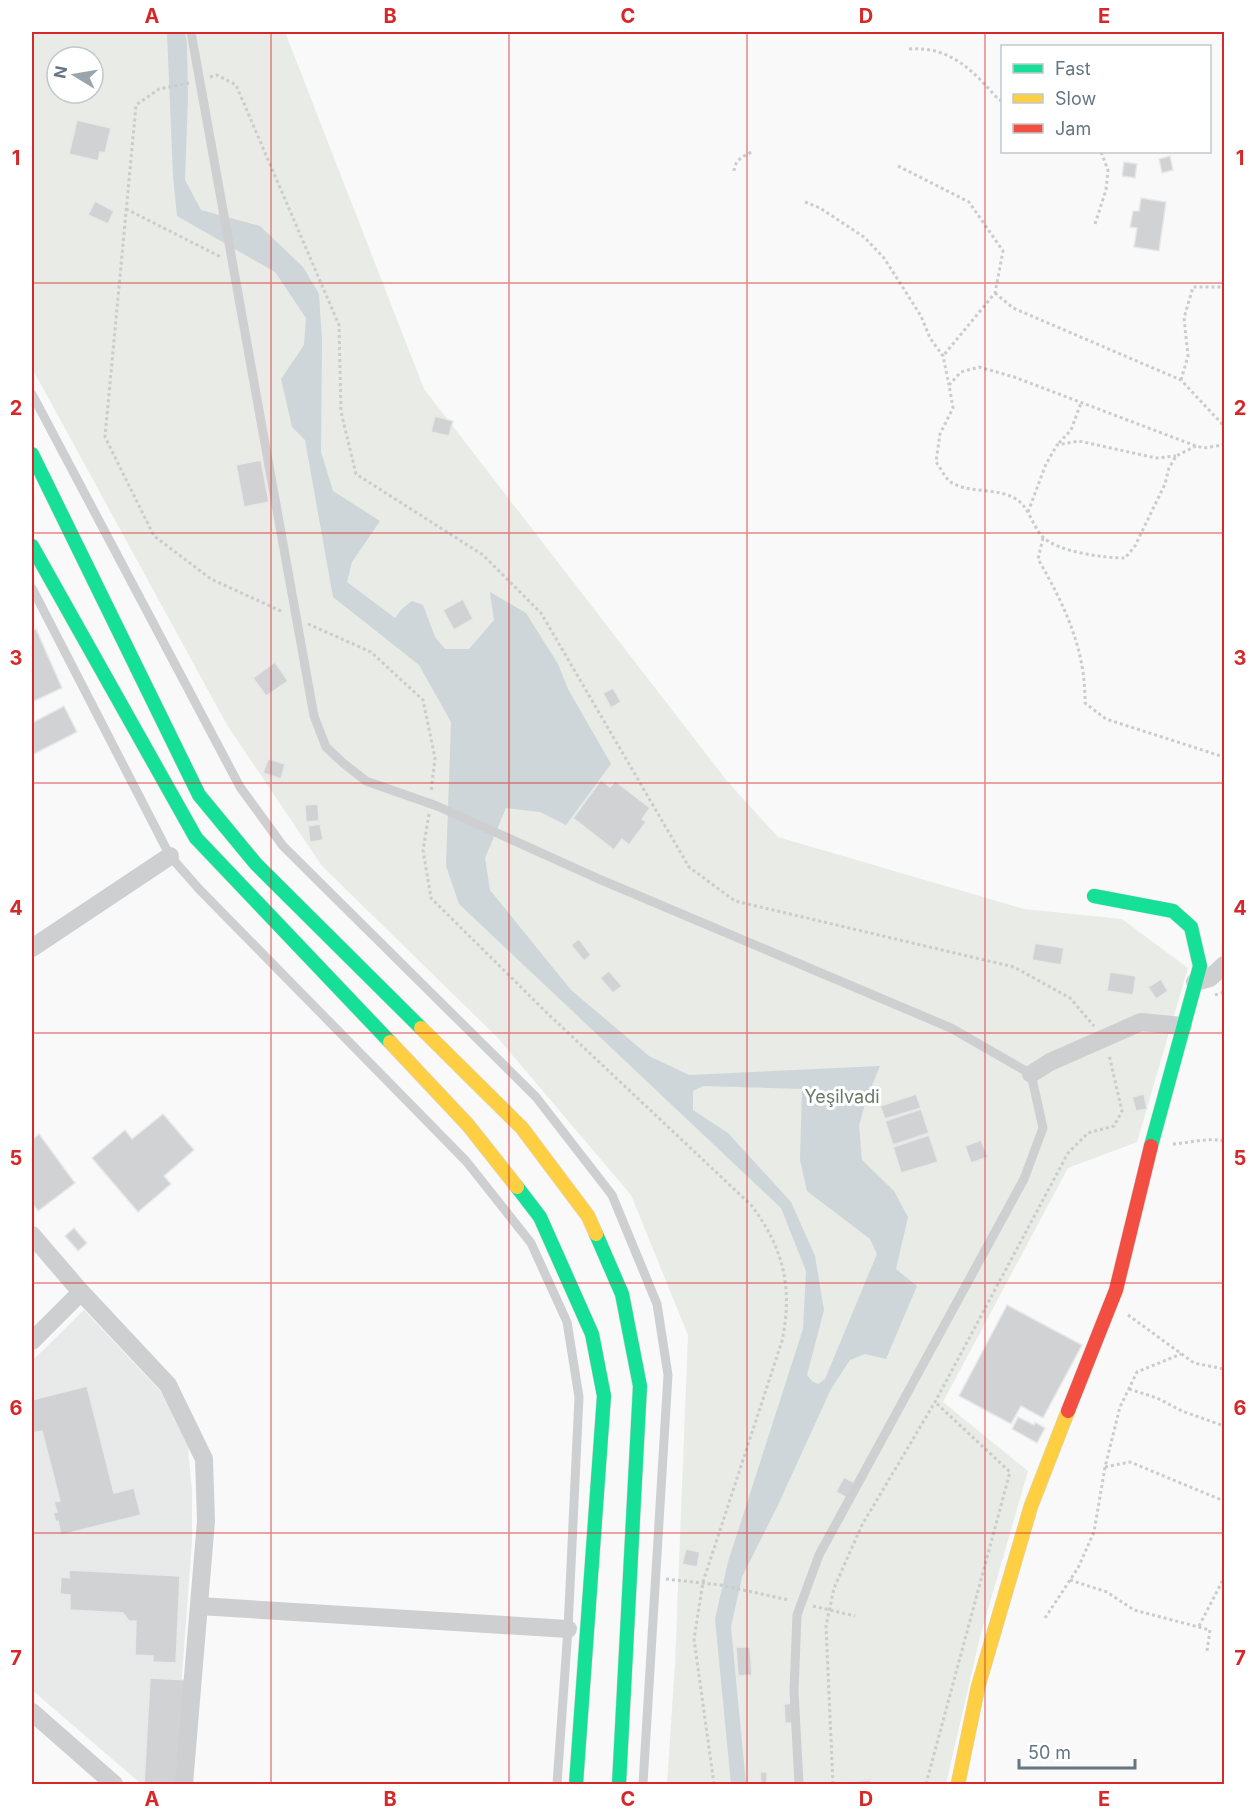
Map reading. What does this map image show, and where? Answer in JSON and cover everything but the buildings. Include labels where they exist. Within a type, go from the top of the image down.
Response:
[{"type":"main road","points":[[32,454],[199,795],[256,864],[522,1128],[588,1216],[593,1226],[622,1294],[640,1386],[619,1785]]},
{"type":"main road","points":[[32,546],[196,838],[475,1134],[540,1217],[592,1334],[604,1396],[576,1785]]},
{"type":"main road","points":[[958,1785],[978,1687],[1031,1506],[1116,1290],[1200,966],[1191,927],[1173,911],[1094,896]]},
{"type":"street","points":[[32,948],[170,856]]},
{"type":"street","points":[[1195,982],[1210,978],[1224,965]]},
{"type":"street","points":[[1031,1074],[1050,1062],[1141,1022],[1184,1026]]},
{"type":"street","points":[[32,1235],[81,1292],[168,1385],[204,1459],[206,1521],[184,1785]]},
{"type":"street","points":[[32,1341],[81,1292]]},
{"type":"street","points":[[199,1606],[568,1629]]},
{"type":"street","points":[[32,1712],[114,1785]]},
{"type":"lane","points":[[191,32],[314,716],[326,747],[366,781],[434,805],[951,1028],[1031,1074],[1042,1128],[1024,1179],[819,1555],[800,1602],[797,1615],[794,1691],[799,1785]]},
{"type":"lane","points":[[32,394],[240,787],[283,846],[536,1097],[612,1195],[657,1304],[668,1375],[643,1785]]},
{"type":"lane","points":[[32,588],[170,856],[199,889],[466,1161],[531,1243],[567,1322],[579,1397],[568,1629],[557,1785]]},
{"type":"path","points":[[909,50],[927,48],[954,57],[1001,101]]},
{"type":"path","points":[[714,1785],[694,1639],[703,1582],[782,1341],[788,1304],[785,1277],[778,1251],[752,1206],[546,1012],[431,898],[423,850],[434,805],[435,759],[423,700],[371,652],[211,579],[154,536],[105,437],[136,105],[159,89],[200,81],[217,75],[236,85],[339,325],[342,412],[356,474],[483,555],[540,613],[689,867],[735,901],[1014,967],[1070,998],[1105,1038],[1122,1111],[1114,1126],[1088,1133],[1068,1153],[935,1402],[862,1525],[834,1588],[826,1626],[833,1785]]},
{"type":"path","points":[[734,171],[739,159],[753,151]]},
{"type":"path","points":[[1095,224],[1106,190],[1108,170],[1101,153]]},
{"type":"path","points":[[898,166],[969,202],[1003,251],[995,293],[943,356]]},
{"type":"path","points":[[805,202],[820,208],[864,237],[884,258],[921,316],[930,338],[943,356],[953,408],[940,434],[936,462],[949,481],[974,490],[998,492],[1017,499],[1028,512],[1043,538],[1089,556],[1125,558],[1135,546],[1176,456]]},
{"type":"path","points":[[126,209],[232,262]]},
{"type":"path","points":[[1181,380],[1188,356],[1184,318],[1193,287],[1224,287]]},
{"type":"path","points":[[995,293],[1013,308],[1181,380],[1224,426]]},
{"type":"path","points":[[949,385],[961,372],[979,367],[1014,377],[1204,448],[1223,445],[1224,435]]},
{"type":"path","points":[[1028,512],[1046,465],[1057,445],[1071,430],[1081,403]]},
{"type":"path","points":[[1057,445],[1079,441],[1156,458],[1176,456],[1197,446]]},
{"type":"path","points":[[1043,538],[1038,559],[1060,597],[1075,635],[1085,681],[1085,703],[1106,718],[1224,756]]},
{"type":"path","points":[[1152,1144],[1188,1143],[1215,1138],[1224,1141]]},
{"type":"path","points":[[1111,1303],[1194,1363],[1224,1369]]},
{"type":"path","points":[[1045,1618],[1078,1568],[1094,1532],[1105,1467],[1120,1407],[1137,1372],[1181,1354]]},
{"type":"path","points":[[1129,1389],[1224,1426]]},
{"type":"path","points":[[926,1785],[1010,1472],[935,1402]]},
{"type":"path","points":[[1105,1467],[1130,1462],[1224,1501]]},
{"type":"path","points":[[656,1578],[741,1588]]},
{"type":"path","points":[[1199,1626],[1224,1578]]},
{"type":"path","points":[[1070,1580],[1107,1592],[1134,1610],[1210,1630],[1207,1651]]},
{"type":"shaded area","points":[[167,32],[185,32],[188,98],[185,180],[201,210],[260,226],[303,267],[319,294],[322,340],[321,452],[333,491],[380,521],[352,562],[347,582],[395,618],[412,601],[423,605],[435,637],[445,649],[469,649],[494,620],[490,592],[526,613],[558,664],[568,689],[611,764],[566,825],[540,812],[506,808],[485,858],[490,890],[571,990],[649,1056],[689,1075],[880,1066],[866,1100],[859,1126],[862,1160],[894,1191],[908,1217],[896,1269],[917,1286],[886,1359],[865,1354],[850,1360],[831,1389],[742,1577],[731,1627],[746,1784],[731,1784],[715,1619],[728,1562],[803,1329],[806,1271],[781,1208],[459,904],[446,866],[451,722],[419,665],[333,597],[305,440],[292,427],[281,379],[304,345],[306,318],[275,272],[177,216],[173,176]],"holes":[[[703,1086],[802,1089],[800,1160],[807,1191],[870,1239],[877,1254],[825,1379],[818,1384],[807,1375],[824,1310],[815,1256],[791,1202],[728,1133],[693,1110],[693,1091]]]},
{"type":"shaded area","points":[[84,1310],[161,1392],[188,1447],[192,1491],[192,1541],[174,1784],[139,1782],[32,1690],[32,1361]]},
{"type":"green space","name":"Yeşilvadi","points":[[32,32],[285,32],[424,389],[727,781],[778,837],[1024,909],[1122,919],[1188,968],[1137,1142],[1068,1168],[943,1402],[1028,1471],[980,1637],[946,1784],[667,1784],[675,1664],[688,1335],[631,1195],[497,1037],[322,866],[227,725],[32,368]]},
{"type":"traffic: fast","points":[[32,454],[199,795],[256,864],[421,1028]]},
{"type":"traffic: fast","points":[[32,546],[196,838],[390,1042]]},
{"type":"traffic: fast","points":[[1094,896],[1173,911],[1191,927],[1200,966],[1151,1146]]},
{"type":"traffic: fast","points":[[517,1187],[540,1217],[592,1334],[604,1396],[576,1784]]},
{"type":"traffic: fast","points":[[596,1234],[622,1294],[640,1386],[619,1784]]},
{"type":"traffic: slow","points":[[421,1028],[522,1128],[588,1216],[596,1234]]},
{"type":"traffic: slow","points":[[390,1042],[468,1125],[517,1187]]},
{"type":"traffic: slow","points":[[958,1784],[978,1687],[1031,1506],[1068,1411]]},
{"type":"traffic: jam","points":[[1068,1411],[1116,1290],[1151,1146]]}]
